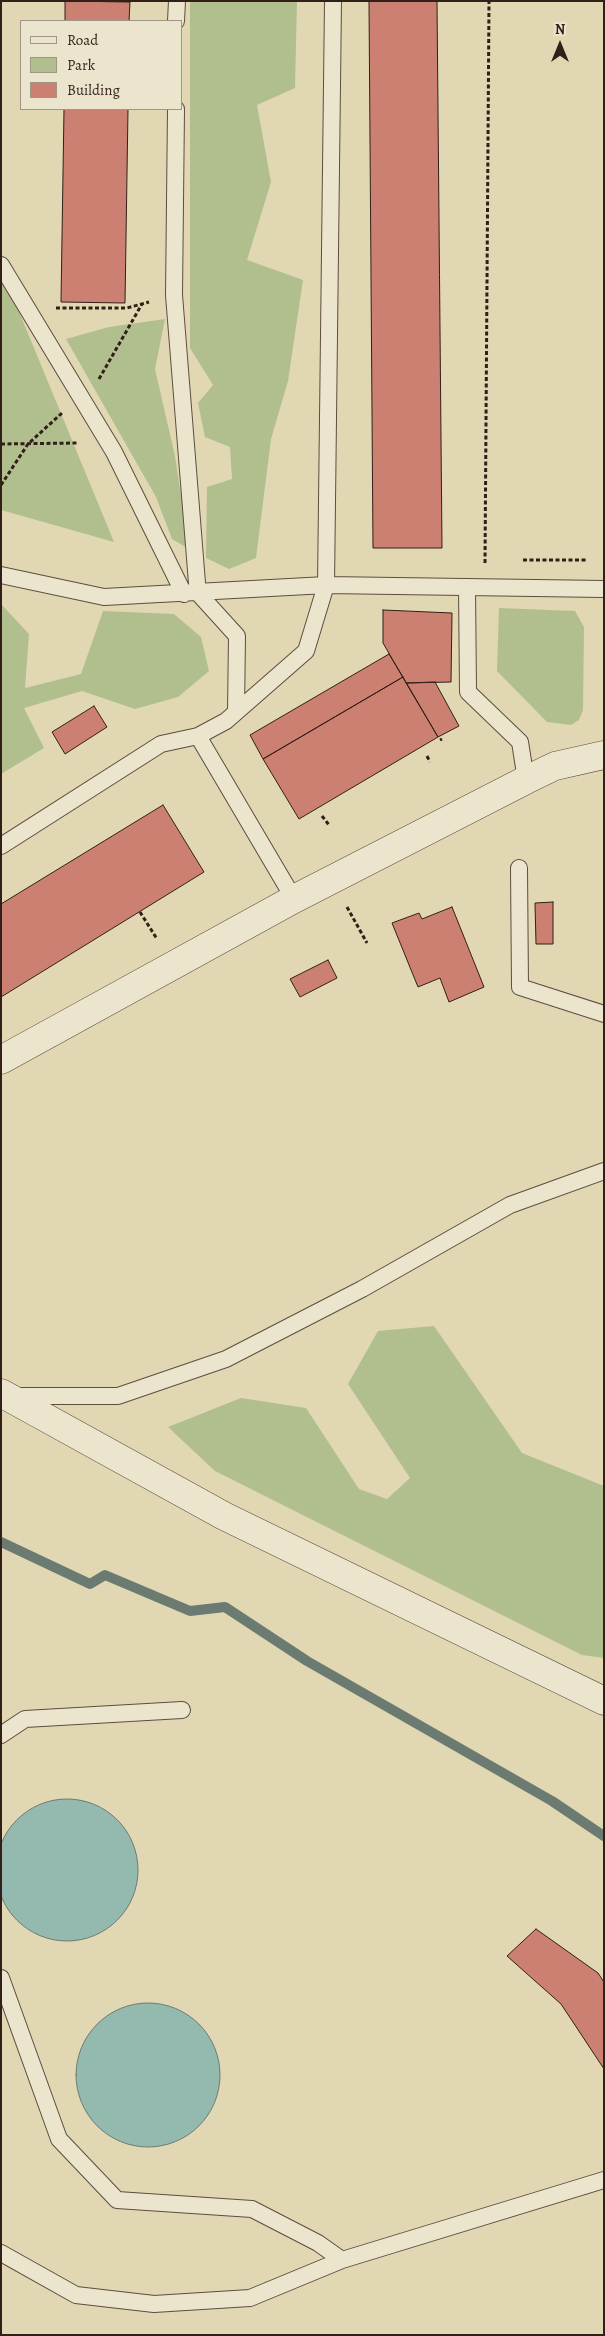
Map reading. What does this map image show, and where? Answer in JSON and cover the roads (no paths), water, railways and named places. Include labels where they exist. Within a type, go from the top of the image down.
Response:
[{"type":"street","points":[[1,1060],[294,899],[526,780],[556,766],[604,755]]},
{"type":"street","points":[[4,1395],[224,1516],[604,1701]]},
{"type":"lane","points":[[176,20],[177,1]]},
{"type":"lane","points":[[1,846],[161,744],[198,736],[226,721],[306,651],[326,585],[333,1]]},
{"type":"lane","points":[[176,110],[174,295],[191,594]]},
{"type":"lane","points":[[1,265],[109,443],[191,594],[237,636],[236,712]]},
{"type":"lane","points":[[1,575],[104,597],[191,594],[326,585],[604,588]]},
{"type":"lane","points":[[467,587],[468,692],[520,742],[526,780]]},
{"type":"lane","points":[[198,736],[294,899]]},
{"type":"lane","points":[[520,868],[520,987],[604,1014]]},
{"type":"lane","points":[[4,1395],[118,1396],[226,1359],[362,1288],[510,1205],[604,1171]]},
{"type":"lane","points":[[1,1736],[25,1719],[182,1710]]},
{"type":"lane","points":[[1,1978],[59,2138],[117,2200],[252,2209],[318,2243],[342,2260]]},
{"type":"lane","points":[[1,2252],[76,2295],[154,2304],[250,2298],[342,2260],[604,2180]]},
{"type":"water","points":[[53,1800],[81,1800],[107,1811],[126,1830],[137,1856],[137,1884],[126,1910],[107,1929],[81,1940],[53,1940],[27,1929],[8,1910],[-1,1890],[-1,1850],[8,1830],[27,1811]]},
{"type":"water","points":[[148,2003],[176,2008],[199,2024],[215,2047],[220,2075],[215,2103],[199,2126],[176,2142],[148,2147],[120,2142],[97,2126],[81,2103],[76,2075],[81,2047],[97,2024],[120,2008]]},
{"type":"waterway","points":[[1,1542],[90,1584],[105,1575],[190,1611],[225,1607],[307,1661],[552,1801],[604,1836]]}]
